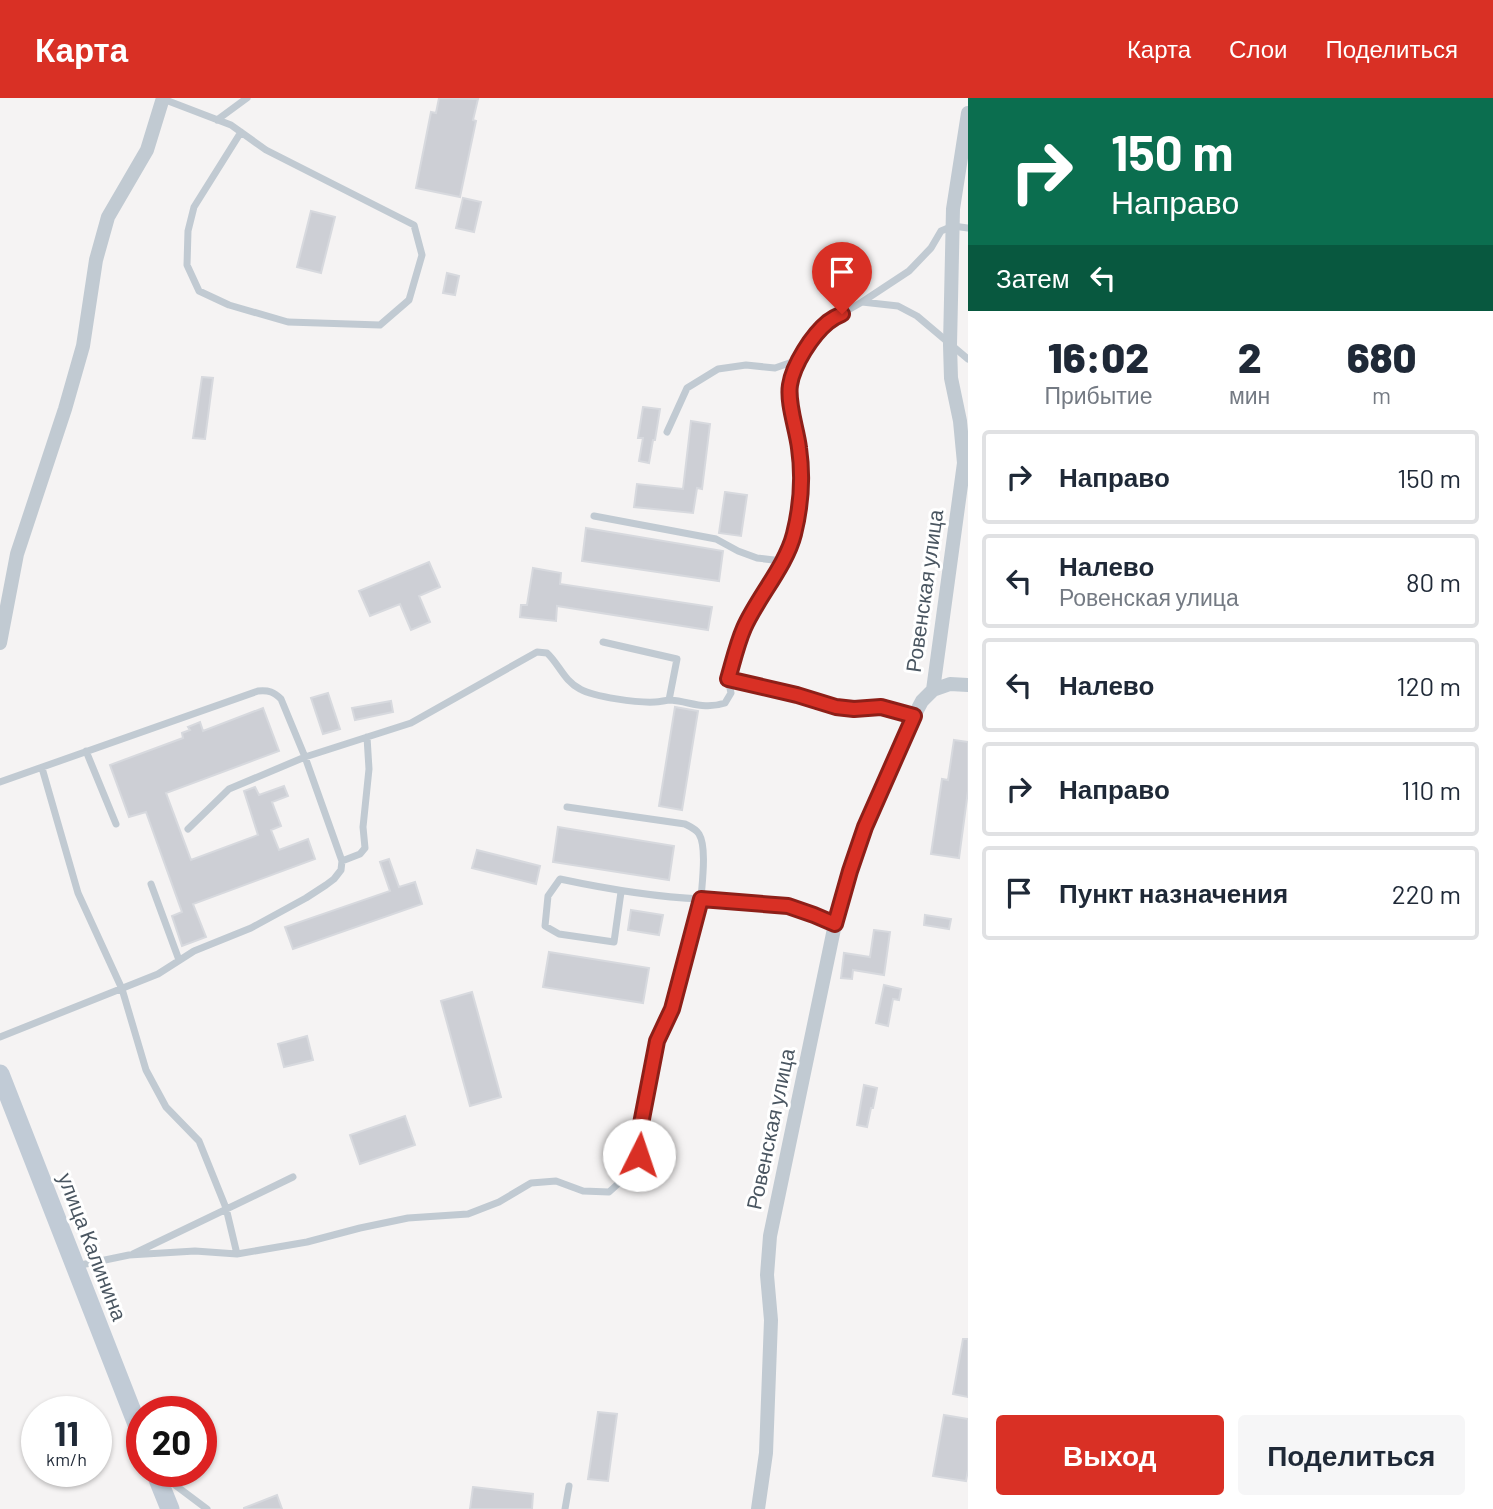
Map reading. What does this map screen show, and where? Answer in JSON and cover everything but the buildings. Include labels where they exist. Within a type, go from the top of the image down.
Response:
[{"type":"main road","name":"улица Калинина","points":[[0,1074],[126,1396]]},
{"type":"main road","points":[[162,1487],[170,1509]]},
{"type":"street","points":[[0,643],[17,554],[83,346],[96,260],[108,217],[148,150],[163,98]]},
{"type":"street","name":"Ровенская улица","points":[[758,1509],[766,1453],[771,1320],[767,1275],[770,1236],[835,924],[865,827],[914,716],[922,701],[933,690],[964,463],[963,417],[951,378],[950,345],[960,227],[953,209],[968,113]]},
{"type":"street","points":[[933,690],[950,684],[968,685]]},
{"type":"lane","points":[[163,98],[231,125],[241,132],[266,150],[414,225],[422,255],[409,300],[380,325],[288,322],[229,305],[200,291],[187,265],[188,231],[194,207],[241,132]]},
{"type":"lane","points":[[216,120],[247,98]]},
{"type":"lane","points":[[188,830],[229,789],[305,757],[411,723],[537,652],[551,656],[570,682],[592,694],[640,702],[669,700],[708,707],[725,704],[731,693],[728,679],[744,627],[782,561],[793,537],[798,514],[801,484],[799,449],[789,386],[798,360],[827,322],[909,271],[931,248],[941,231],[960,227]]},
{"type":"lane","points":[[862,302],[898,306],[917,316],[968,359]]},
{"type":"lane","points":[[667,432],[688,388],[718,369],[746,365],[775,368],[798,360]]},
{"type":"lane","points":[[594,516],[716,539],[757,558],[782,561]]},
{"type":"lane","points":[[603,642],[677,659],[669,700]]},
{"type":"lane","points":[[728,679],[836,707],[881,707],[914,716]]},
{"type":"lane","points":[[0,782],[266,690],[281,699],[342,861],[341,870],[334,879],[306,898],[251,928],[194,951],[158,974],[0,1037]]},
{"type":"lane","points":[[342,861],[360,854],[365,848],[364,806],[369,769],[367,737]]},
{"type":"lane","points":[[86,751],[116,824]]},
{"type":"lane","points":[[42,768],[78,893],[122,989],[146,1070],[166,1107],[199,1141],[226,1208],[237,1254]]},
{"type":"lane","points":[[75,1266],[129,1255],[195,1251],[237,1254],[307,1242],[408,1218],[468,1214],[499,1202],[531,1183],[556,1181],[583,1191],[609,1192],[630,1173],[639,1155],[640,1129],[657,1041],[672,1009],[701,899],[703,844],[694,828],[685,824],[567,807]]},
{"type":"lane","points":[[621,892],[614,942],[559,934],[545,926],[548,896],[560,880],[621,892],[672,898],[788,906],[835,924]]},
{"type":"lane","points":[[151,884],[179,960]]},
{"type":"lane","points":[[129,1255],[293,1177]]},
{"type":"lane","points":[[565,1509],[569,1486]]},
{"type":"lane","points":[[177,1487],[207,1509]]},
{"type":"route","points":[[639,1155],[640,1129],[657,1041],[672,1009],[701,899],[788,906],[835,924],[865,827],[914,716],[881,707],[836,707],[728,679],[744,627],[782,561],[793,537],[798,514],[801,484],[799,449],[789,386],[798,360],[812,340],[827,322],[842,314]]}]
